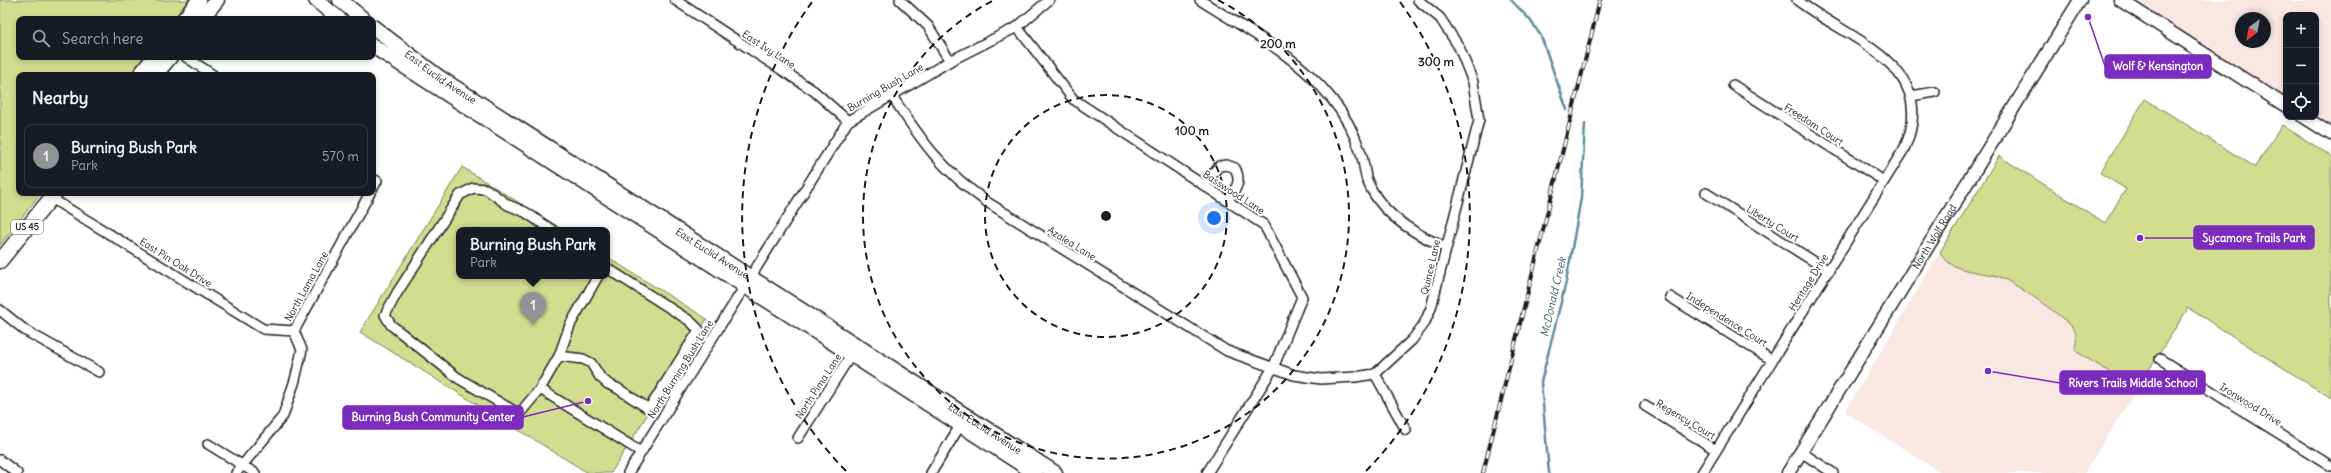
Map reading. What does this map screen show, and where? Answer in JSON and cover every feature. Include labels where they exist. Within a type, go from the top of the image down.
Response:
[{"type":"main road","points":[[186,16],[199,0]]},
{"type":"main road","points":[[204,16],[217,0]]},
{"type":"main road","points":[[316,0],[335,16]]},
{"type":"main road","points":[[340,0],[359,16]]},
{"type":"main road","name":"North Wolf Road","points":[[1788,473],[2080,0]]},
{"type":"main road","points":[[2120,0],[2283,104]]},
{"type":"main road","name":"East Euclid Avenue","points":[[376,29],[440,78],[748,282]]},
{"type":"main road","name":"East Euclid Avenue","points":[[376,48],[854,350],[963,421],[1035,473]]},
{"type":"main road","points":[[142,72],[152,60]]},
{"type":"main road","points":[[158,72],[168,60]]},
{"type":"main road","points":[[2309,120],[2331,134]]},
{"type":"main road","name":"US 45","points":[[0,262],[52,196]]},
{"type":"main road","name":"East Euclid Avenue","points":[[963,421],[1055,473]]},
{"type":"street","name":"East Ivy Lane","points":[[675,0],[814,91],[848,121]]},
{"type":"street","points":[[900,0],[928,26],[950,61]]},
{"type":"street","name":"Burning Bush Lane","points":[[748,282],[848,121],[950,61],[1017,27],[1048,0]]},
{"type":"street","points":[[1200,0],[1288,56],[1314,78],[1349,122],[1362,154],[1367,180],[1378,199],[1392,215],[1419,236],[1445,247]]},
{"type":"street","name":"Quince Lane","points":[[1375,374],[1399,353],[1424,324],[1431,308],[1445,247],[1478,120],[1473,82],[1459,47],[1440,18],[1418,0]]},
{"type":"street","name":"Heritage Drive","points":[[1702,473],[1884,182],[1908,140],[1913,112],[1911,96],[1902,76],[1887,59],[1797,0]]},
{"type":"street","name":"Basswood Lane","points":[[1017,27],[1072,98],[1264,225],[1302,297],[1273,368],[1207,473]]},
{"type":"street","points":[[190,60],[208,72]]},
{"type":"street","name":"Freedom Court","points":[[1733,85],[1884,182]]},
{"type":"street","points":[[1911,96],[1934,92]]},
{"type":"street","name":"Azalea Lane","points":[[892,96],[921,140],[939,163],[959,182],[987,202],[1227,351],[1273,368]]},
{"type":"street","points":[[1204,185],[1219,166],[1227,165],[1235,168],[1239,176],[1239,183],[1228,201]]},
{"type":"street","points":[[548,227],[525,212],[508,205],[486,189],[473,188],[460,195],[397,293],[385,315],[392,325],[458,378],[519,414],[540,389],[559,356],[570,325],[596,279]]},
{"type":"street","name":"Liberty Court","points":[[1706,193],[1829,270]]},
{"type":"street","name":"East Pin Oak Drive","points":[[55,196],[263,329],[294,331]]},
{"type":"street","name":"North Lama Lane","points":[[236,473],[283,416],[295,380],[302,350],[294,331],[368,196]]},
{"type":"street","points":[[559,356],[583,359],[591,363],[608,384],[617,388],[649,410],[699,330],[690,321],[610,270]]},
{"type":"street","name":"North Burning Bush Lane","points":[[628,473],[748,282]]},
{"type":"street","name":"Independence Court","points":[[1670,296],[1772,360]]},
{"type":"street","points":[[0,310],[26,331],[99,372]]},
{"type":"street","name":"North Pima Lane","points":[[798,438],[854,350]]},
{"type":"street","name":"Ironwood Drive","points":[[2160,359],[2331,466]]},
{"type":"street","points":[[1273,368],[1294,375],[1321,379],[1375,374],[1406,430]]},
{"type":"street","points":[[540,389],[641,452]]},
{"type":"street","name":"Regency Court","points":[[1645,406],[1716,450]]},
{"type":"street","points":[[931,473],[963,421]]},
{"type":"street","points":[[208,444],[255,473]]},
{"type":"street","points":[[1801,452],[1834,473]]},
{"type":"street","points":[[0,460],[17,473]]},
{"type":"shaded area","points":[[2132,0],[2331,0],[2331,128],[2319,120],[2319,12],[2283,12],[2283,97]]},
{"type":"shaded area","points":[[1940,252],[1943,259],[1968,272],[1999,276],[2064,317],[2074,330],[2077,352],[2137,389],[2084,473],[1942,473],[1845,412]]},
{"type":"green space","points":[[0,0],[191,0],[178,16],[16,16],[16,60],[144,60],[135,72],[16,72],[16,196],[39,196],[0,245]]},
{"type":"green space","points":[[2145,99],[2255,167],[2282,125],[2331,156],[2331,398],[2188,308],[2137,389],[2077,352],[2075,349],[2075,331],[2062,318],[2039,300],[2014,284],[1997,276],[1958,268],[1945,259],[1940,252],[1999,156],[2105,223],[2126,189],[2100,173]]},
{"type":"green space","points":[[462,167],[558,227],[456,227],[456,279],[610,279],[610,259],[707,319],[611,473],[588,473],[360,332]]},
{"type":"waterway","name":"McDonald Creek","points":[[1511,0],[1530,20],[1541,36],[1567,110]]},
{"type":"waterway","name":"McDonald Creek","points":[[1549,473],[1541,382],[1566,282],[1581,198],[1585,124]]},
{"type":"railway","points":[[1483,473],[1600,0]]},
{"type":"place","name":"Wolf & Kensington","points":[[2088,17]]},
{"type":"place","name":"Sycamore Trails Park","points":[[2140,238]]},
{"type":"place","name":"Burning Bush Park","points":[[533,325]]},
{"type":"place","name":"Rivers Trails Middle School","points":[[1988,371]]},
{"type":"place","name":"Burning Bush Community Center","points":[[588,401]]}]
